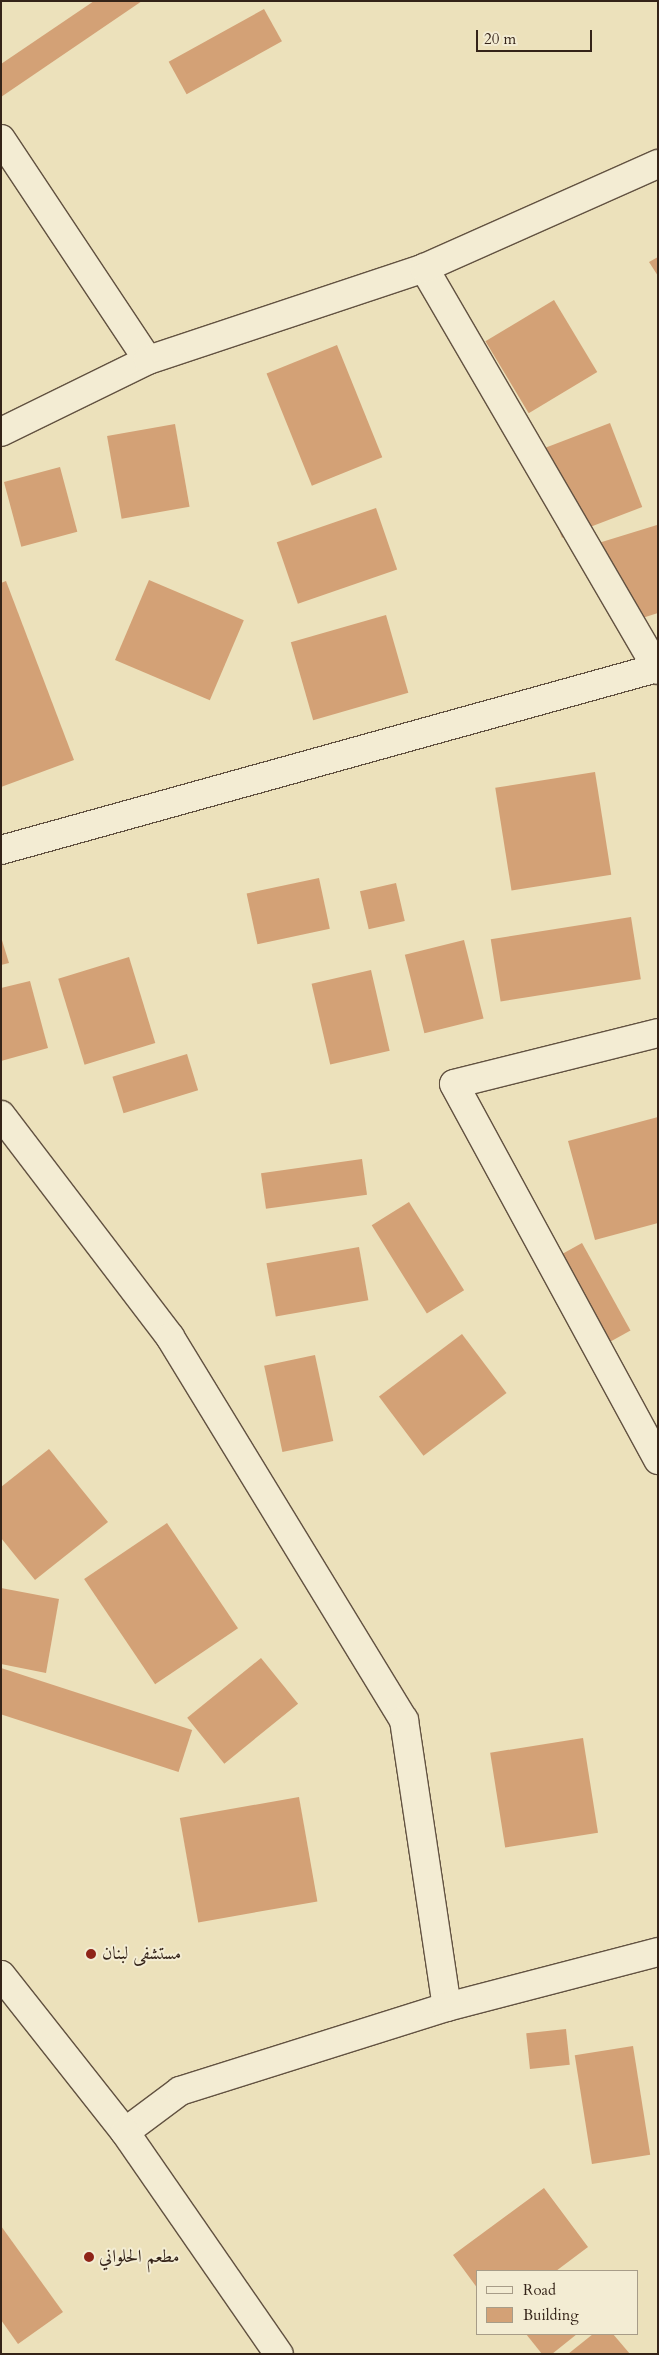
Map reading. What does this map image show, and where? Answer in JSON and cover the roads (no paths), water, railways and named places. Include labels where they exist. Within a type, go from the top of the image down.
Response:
[{"type":"street","points":[[1,139],[148,360]]},
{"type":"street","points":[[1,432],[148,360],[424,268],[658,164]]},
{"type":"street","points":[[1,850],[657,669],[424,268]]},
{"type":"street","points":[[658,1032],[454,1084],[658,1460]]},
{"type":"street","points":[[1,1116],[170,1337],[404,1720],[447,2007]]},
{"type":"street","points":[[125,2132],[180,2092],[447,2007],[658,1952]]},
{"type":"street","points":[[1,1976],[125,2132],[272,2350]]},
{"type":"place","name":"مستشفى لبنان","points":[[91,1954]]},
{"type":"place","name":"مطعم الحلواني","points":[[89,2257]]}]
